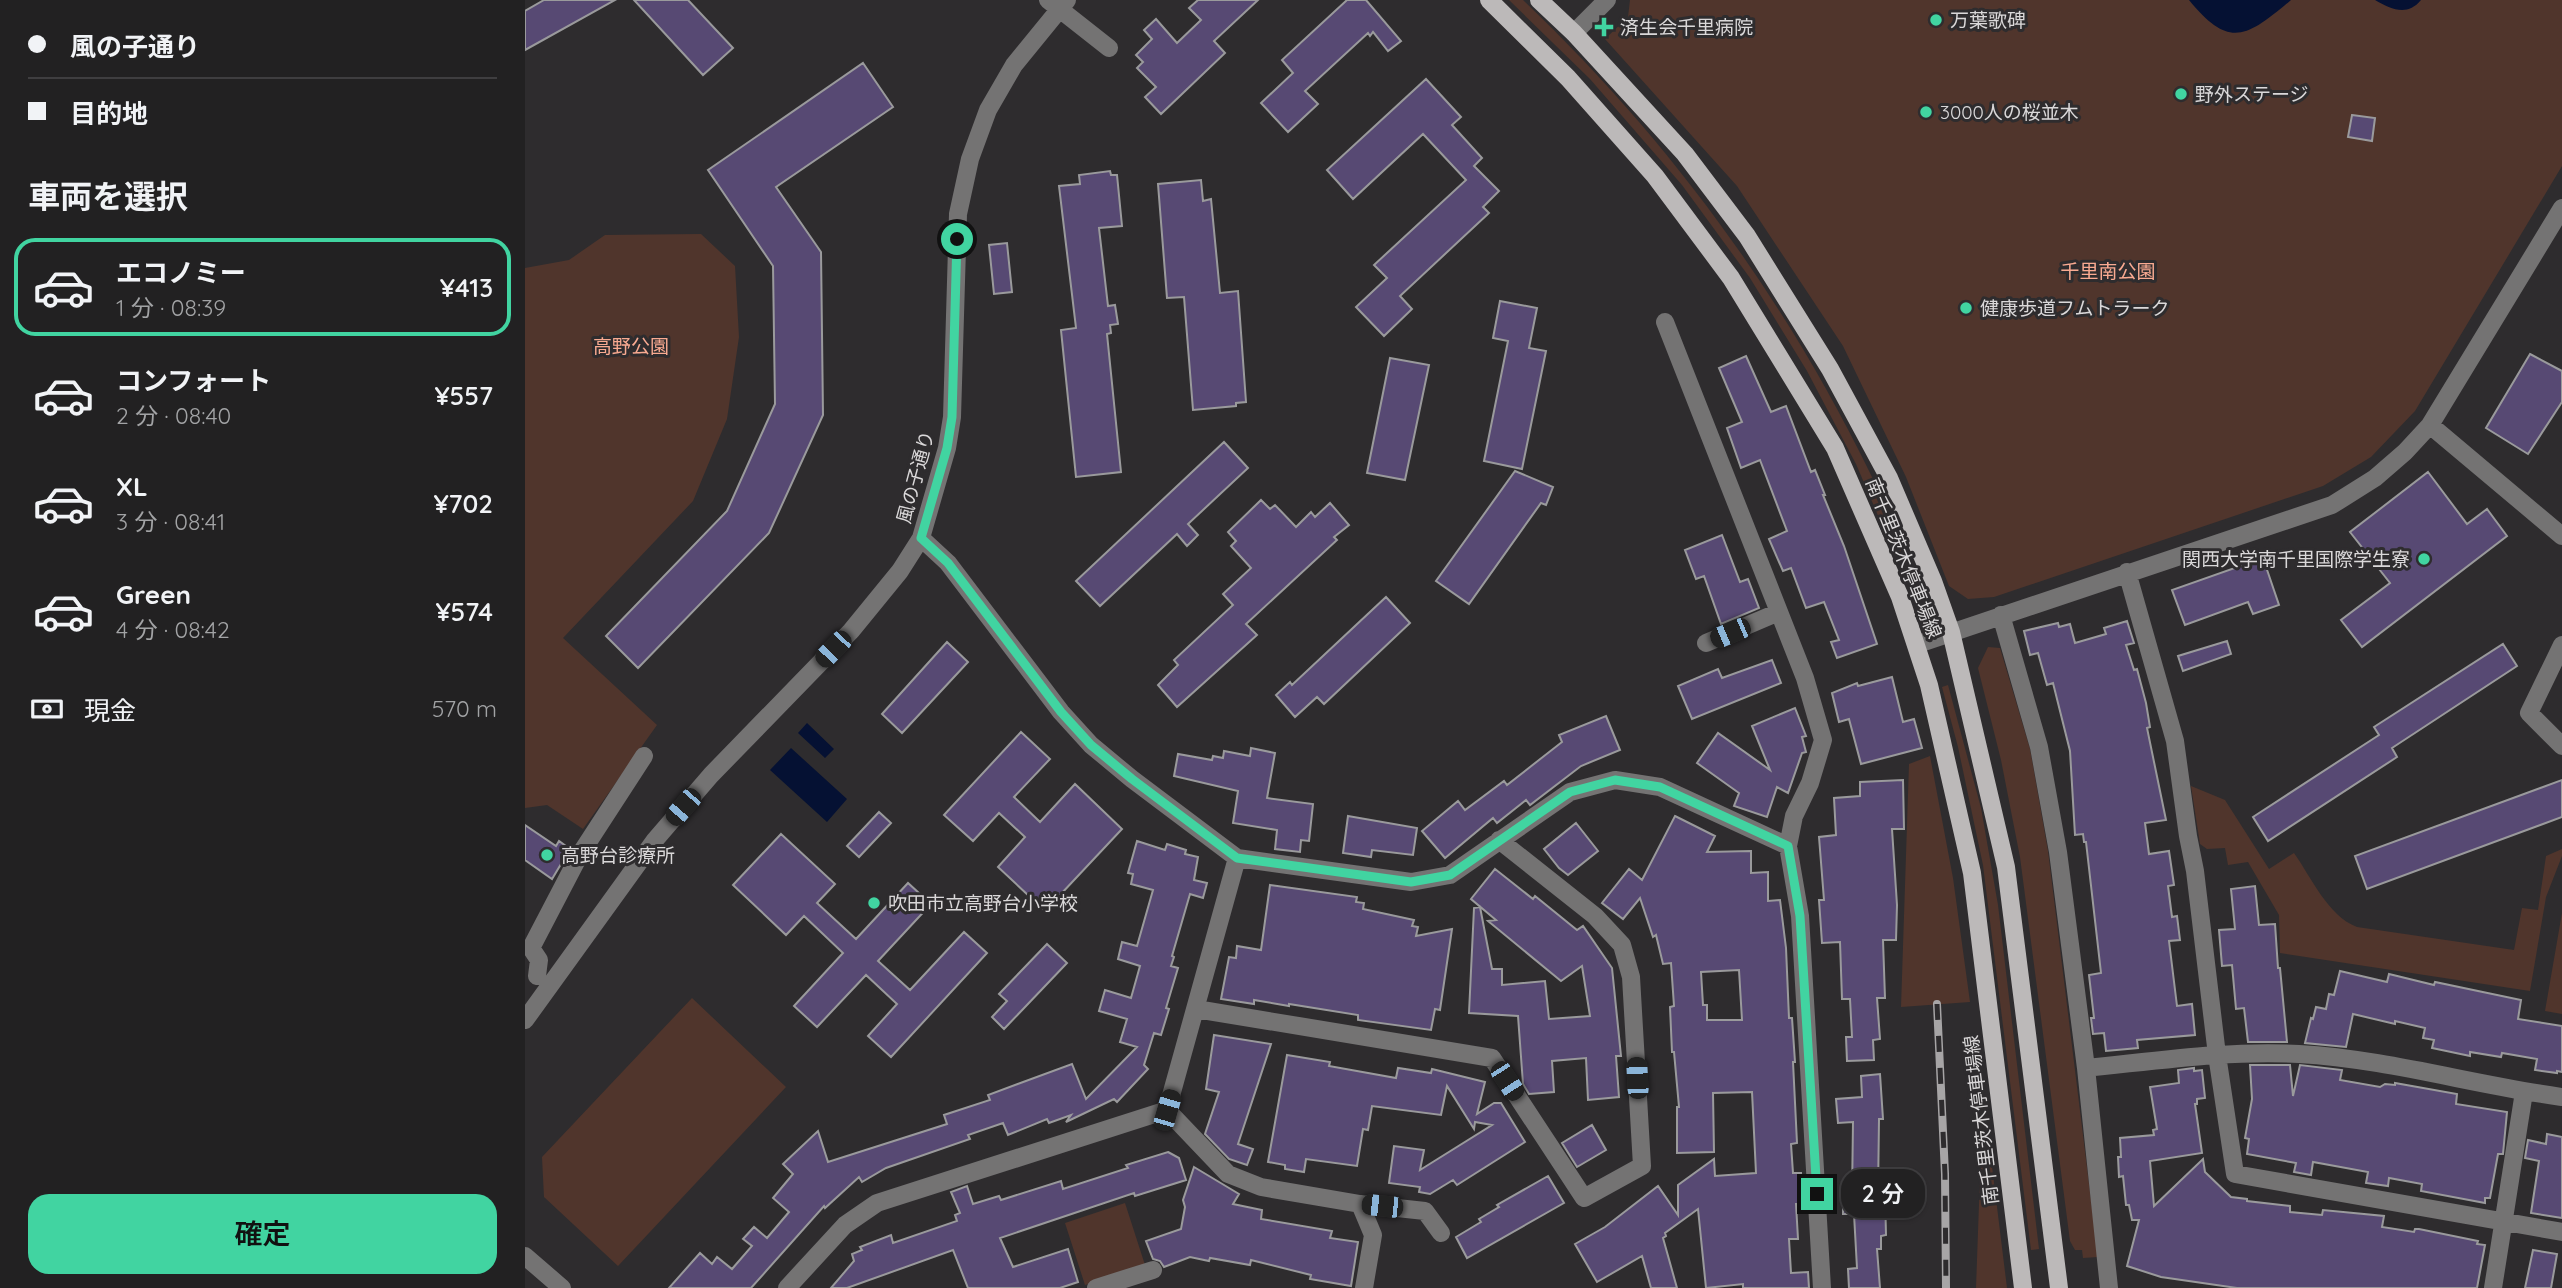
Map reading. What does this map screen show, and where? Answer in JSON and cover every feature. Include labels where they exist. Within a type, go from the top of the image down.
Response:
[{"type":"main road","name":"南千里茨木停車場線","points":[[1489,0],[1568,78],[1655,176],[1731,278],[1835,449],[1901,597],[1930,685],[1972,873],[2023,1288]]},
{"type":"main road","name":"南千里茨木停車場線","points":[[1539,0],[1574,33],[1685,154],[1747,236],[1830,369],[1889,478],[1933,581],[1951,632],[2007,867],[2059,1288]]},
{"type":"street","points":[[1574,33],[1607,0]]},
{"type":"street","points":[[1058,3],[1109,48]]},
{"type":"street","name":"風の子通り","points":[[525,1020],[536,978],[711,775],[851,631],[900,571],[921,538],[947,448],[952,417],[958,214],[970,159],[988,110],[1014,65],[1058,3]]},
{"type":"street","points":[[1918,644],[2332,505],[2375,478],[2430,425],[2562,208]]},
{"type":"street","points":[[1665,322],[1805,678],[1823,740],[1810,783],[1794,816],[1788,846],[1800,916],[1822,1288]]},
{"type":"street","points":[[2430,425],[2562,536]]},
{"type":"street","points":[[921,538],[948,563],[1061,712],[1091,745],[1237,858],[1411,882],[1450,875],[1570,792],[1615,780],[1660,787],[1788,846]]},
{"type":"street","points":[[2127,572],[2175,741],[2235,1174],[2562,1232]]},
{"type":"street","points":[[1706,643],[1779,612]]},
{"type":"street","points":[[2001,615],[2039,747],[2058,852],[2086,1068],[2109,1288]]},
{"type":"street","points":[[2562,645],[2529,713],[2562,746]]},
{"type":"street","points":[[536,978],[539,960],[531,948],[579,856],[644,756]]},
{"type":"street","points":[[1196,1009],[1492,1058],[1584,1198],[1642,1166],[1631,977],[1622,945],[1595,916],[1499,840]]},
{"type":"street","points":[[1167,1110],[1237,858]]},
{"type":"street","points":[[2086,1068],[2217,1055],[2299,1054],[2385,1065],[2562,1097]]},
{"type":"street","points":[[2493,1288],[2524,1092]]},
{"type":"street","points":[[1167,1110],[1228,1174],[1261,1187],[1360,1204],[1425,1211],[1441,1233]]},
{"type":"street","points":[[787,1288],[845,1225],[877,1203],[1167,1110]]},
{"type":"street","points":[[1360,1204],[1373,1235],[1364,1288]]},
{"type":"street","points":[[525,1256],[562,1288]]},
{"type":"street","points":[[1096,1288],[1153,1270]]},
{"type":"green space","points":[[1509,0],[1523,0],[1576,52],[1626,107],[1673,163],[1761,282],[1837,409],[1871,475],[1913,578],[1911,583],[1906,581],[1856,464],[1807,371],[1750,278],[1682,185],[1590,79]]},
{"type":"green space","name":"千里南公園","points":[[1630,0],[2562,0],[2562,166],[2415,411],[2371,457],[2323,486],[1994,597],[1968,599],[1949,586],[1906,477],[1843,346],[1737,186],[1605,39],[1628,17]]},
{"type":"green space","name":"高野公園","points":[[701,234],[735,266],[739,337],[727,419],[693,501],[563,638],[657,725],[583,829],[547,805],[525,808],[525,268],[569,260],[605,235]]},
{"type":"green space","points":[[1988,647],[2000,648],[2030,749],[2048,851],[2098,1257],[2083,1258],[2082,1250],[2075,1250],[2070,1241],[2020,857],[2001,760],[1978,668]]},
{"type":"green space","points":[[1948,685],[1981,808],[1998,905],[2039,1249],[2031,1250],[1983,865],[1958,747],[1942,687]]},
{"type":"green space","points":[[1930,756],[1953,878],[1970,1002],[1901,1007],[1909,764]]},
{"type":"green space","points":[[2191,786],[2225,800],[2269,869],[2294,853],[2329,905],[2347,922],[2357,927],[2514,950],[2522,908],[2538,910],[2546,856],[2562,849],[2562,856],[2546,897],[2530,991],[2280,953],[2279,915],[2248,862],[2228,865],[2225,848],[2207,849],[2200,844]]},
{"type":"green space","points":[[2562,913],[2562,1014],[2545,1011]]},
{"type":"green space","points":[[692,998],[786,1087],[618,1266],[544,1197],[542,1157]]},
{"type":"green space","points":[[1981,1148],[1990,1150],[2007,1288],[1976,1288]]},
{"type":"green space","points":[[1125,1203],[1145,1265],[1085,1285],[1065,1223]]},
{"type":"water","points":[[2189,0],[2291,0],[2262,23],[2238,33],[2227,32],[2215,26]]},
{"type":"water","points":[[2375,0],[2421,0],[2410,8],[2399,10]]},
{"type":"water","points":[[807,723],[834,749],[825,758],[798,733]]},
{"type":"water","points":[[791,748],[847,799],[827,822],[770,770]]},
{"type":"building","points":[[544,0],[615,0],[525,50],[525,11]]},
{"type":"building","points":[[634,0],[688,0],[733,48],[703,75]]},
{"type":"building","points":[[1198,0],[1258,0],[1214,41],[1225,53],[1161,114],[1145,97],[1156,87],[1137,68],[1143,62],[1136,55],[1152,39],[1144,30],[1156,19],[1177,43],[1201,20],[1189,8]]},
{"type":"building","points":[[1347,0],[1366,0],[1401,41],[1388,51],[1373,32],[1370,36],[1368,33],[1305,91],[1318,104],[1288,132],[1261,103],[1293,73],[1282,60]]},
{"type":"building","points":[[863,63],[893,107],[776,187],[821,252],[823,415],[769,533],[638,668],[606,636],[727,511],[775,404],[773,266],[708,170]]},
{"type":"building","points":[[1426,79],[1461,117],[1452,125],[1482,158],[1474,166],[1499,191],[1483,207],[1489,213],[1400,296],[1412,309],[1384,336],[1356,307],[1387,278],[1374,265],[1466,180],[1423,134],[1353,199],[1327,170]]},
{"type":"building","points":[[2352,115],[2375,118],[2372,141],[2348,137]]},
{"type":"building","points":[[1110,171],[1111,175],[1117,175],[1122,226],[1099,228],[1108,306],[1115,305],[1118,324],[1110,325],[1111,333],[1107,334],[1121,472],[1076,477],[1061,330],[1076,328],[1059,186],[1080,184],[1079,175]]},
{"type":"building","points":[[1201,180],[1203,201],[1211,199],[1220,293],[1238,291],[1246,402],[1236,403],[1236,406],[1193,410],[1184,297],[1167,298],[1158,184]]},
{"type":"building","points":[[1007,243],[1012,292],[994,294],[989,245]]},
{"type":"building","points":[[1500,301],[1537,308],[1529,348],[1546,351],[1522,469],[1484,461],[1508,341],[1493,338]]},
{"type":"building","points":[[2530,354],[2562,371],[2562,402],[2528,454],[2486,428]]},
{"type":"building","points":[[1746,356],[1771,412],[1786,406],[1811,472],[1815,470],[1825,495],[1877,644],[1837,658],[1831,642],[1839,640],[1824,602],[1806,608],[1791,568],[1783,571],[1769,539],[1787,531],[1760,460],[1741,468],[1727,428],[1742,422],[1719,368]]},
{"type":"building","points":[[1390,358],[1429,365],[1405,480],[1367,473]]},
{"type":"building","points":[[1224,442],[1248,468],[1188,524],[1198,535],[1187,546],[1177,534],[1100,606],[1076,581]]},
{"type":"building","points":[[1515,471],[1553,487],[1546,505],[1541,503],[1469,604],[1436,581]]},
{"type":"building","name":"関西大学南千里国際学生寮","points":[[2428,472],[2467,524],[2487,509],[2507,536],[2362,647],[2341,620],[2390,583],[2350,532]]},
{"type":"building","points":[[1261,500],[1270,509],[1275,505],[1296,527],[1311,512],[1315,517],[1330,503],[1349,525],[1334,537],[1337,540],[1246,624],[1257,635],[1177,707],[1158,685],[1178,665],[1174,660],[1233,605],[1223,594],[1251,568],[1231,546],[1236,541],[1228,532]]},
{"type":"building","points":[[1722,535],[1740,582],[1748,579],[1759,608],[1721,624],[1704,576],[1696,579],[1685,550]]},
{"type":"building","points":[[2263,558],[2279,605],[2253,614],[2248,602],[2185,625],[2172,590]]},
{"type":"building","points":[[1386,597],[1410,623],[1324,704],[1317,697],[1295,717],[1276,695],[1290,682],[1292,685]]},
{"type":"building","points":[[2127,621],[2134,643],[2126,645],[2134,670],[2137,669],[2146,703],[2150,727],[2147,728],[2166,820],[2145,823],[2149,854],[2169,851],[2174,885],[2168,886],[2172,917],[2177,916],[2180,940],[2169,941],[2177,1006],[2192,1004],[2195,1035],[2137,1040],[2138,1048],[2106,1051],[2104,1033],[2093,1034],[2091,1018],[2094,1018],[2089,975],[2101,973],[2086,842],[2083,834],[2075,835],[2070,751],[2053,683],[2047,685],[2038,653],[2030,655],[2024,631],[2058,623],[2059,627],[2070,624],[2075,643],[2106,634],[2104,628]]},
{"type":"building","points":[[2227,641],[2231,654],[2183,671],[2178,656]]},
{"type":"building","points":[[947,642],[968,662],[902,733],[882,714]]},
{"type":"building","points":[[2503,644],[2517,666],[2392,748],[2397,757],[2268,841],[2253,817],[2379,735],[2374,727]]},
{"type":"building","points":[[1772,660],[1781,683],[1692,719],[1678,686],[1718,669],[1722,678]]},
{"type":"building","points":[[1892,677],[1903,722],[1914,719],[1922,748],[1861,764],[1849,719],[1839,722],[1832,693],[1857,683],[1858,686]]},
{"type":"building","points":[[1795,708],[1806,736],[1802,737],[1806,752],[1802,753],[1788,793],[1777,787],[1767,817],[1734,806],[1739,793],[1697,763],[1718,733],[1770,770],[1752,726]]},
{"type":"building","points":[[1606,716],[1620,750],[1581,766],[1530,805],[1526,800],[1497,823],[1493,818],[1445,858],[1422,831],[1458,801],[1465,810],[1504,781],[1507,785],[1562,742],[1559,735]]},
{"type":"building","points":[[1021,732],[1050,759],[1014,797],[1040,822],[1075,784],[1122,829],[1045,911],[998,867],[1025,837],[999,813],[973,841],[944,815]]},
{"type":"building","points":[[1251,748],[1275,753],[1267,798],[1313,804],[1309,841],[1301,840],[1300,852],[1275,849],[1277,830],[1233,823],[1238,791],[1174,776],[1178,754],[1212,760],[1213,756],[1223,758],[1224,751],[1250,756]]},
{"type":"building","points":[[1903,780],[1904,829],[1892,829],[1897,905],[1896,940],[1883,940],[1885,998],[1877,998],[1880,1039],[1873,1040],[1874,1060],[1847,1061],[1846,1037],[1852,1037],[1850,999],[1842,999],[1840,942],[1822,943],[1819,900],[1824,900],[1819,837],[1836,835],[1834,798],[1860,796],[1860,782]]},
{"type":"building","points":[[2562,780],[2562,817],[2367,889],[2355,856]]},
{"type":"building","points":[[879,812],[891,823],[859,857],[847,846]]},
{"type":"building","points":[[1348,816],[1417,828],[1413,855],[1372,850],[1371,857],[1343,853]]},
{"type":"building","points":[[1675,816],[1715,836],[1707,852],[1751,851],[1751,873],[1768,872],[1768,901],[1780,900],[1795,1062],[1797,1143],[1791,1144],[1793,1173],[1801,1173],[1802,1194],[1798,1194],[1796,1204],[1798,1239],[1789,1239],[1791,1273],[1808,1272],[1809,1288],[1743,1288],[1743,1284],[1706,1288],[1698,1209],[1665,1233],[1663,1238],[1677,1288],[1651,1288],[1642,1256],[1597,1282],[1575,1244],[1605,1227],[1658,1186],[1678,1215],[1678,1185],[1714,1159],[1715,1176],[1756,1173],[1752,1092],[1713,1093],[1714,1152],[1677,1153],[1679,1107],[1672,1052],[1670,1007],[1674,1006],[1671,963],[1663,964],[1656,935],[1653,937],[1640,898],[1623,919],[1602,903],[1629,869],[1642,880]],"holes":[[[1739,970],[1742,1020],[1707,1020],[1707,1005],[1703,1005],[1701,972]]]},
{"type":"building","points":[[1576,823],[1598,851],[1568,875],[1544,849]]},
{"type":"building","name":"高野台診療所","points":[[525,825],[556,846],[559,841],[570,849],[552,879],[525,860]]},
{"type":"building","points":[[781,834],[835,884],[817,903],[856,939],[908,883],[931,904],[878,961],[910,990],[964,932],[987,953],[891,1057],[868,1036],[897,1004],[866,975],[817,1027],[794,1006],[843,953],[804,916],[786,935],[733,885]]},
{"type":"building","points":[[1137,841],[1165,850],[1167,844],[1186,850],[1185,854],[1198,857],[1194,880],[1207,883],[1203,898],[1190,894],[1172,956],[1171,966],[1178,968],[1166,1008],[1169,1009],[1161,1035],[1154,1033],[1144,1065],[1148,1069],[1117,1102],[1114,1099],[1066,1122],[1071,1115],[1049,1123],[1047,1119],[1008,1135],[1003,1123],[968,1135],[970,1139],[886,1168],[862,1182],[859,1177],[825,1208],[824,1206],[751,1288],[669,1288],[700,1253],[712,1264],[717,1257],[732,1269],[752,1246],[743,1239],[754,1227],[767,1238],[789,1212],[773,1198],[793,1174],[783,1164],[818,1131],[828,1162],[947,1124],[944,1115],[990,1100],[988,1095],[1072,1064],[1086,1099],[1137,1047],[1120,1042],[1127,1019],[1099,1011],[1105,990],[1131,998],[1140,966],[1118,959],[1122,942],[1137,946],[1153,890],[1131,884],[1133,874],[1128,873]]},
{"type":"building","points":[[1495,869],[1533,899],[1535,896],[1577,930],[1583,926],[1612,968],[1621,1056],[1616,1056],[1619,1097],[1588,1100],[1586,1058],[1552,1061],[1554,1092],[1529,1094],[1523,1084],[1518,1016],[1469,1013],[1474,908],[1480,907],[1492,969],[1502,969],[1502,985],[1545,981],[1549,1019],[1590,1016],[1582,966],[1561,981],[1488,921],[1496,920],[1471,899]]},
{"type":"building","points":[[1270,885],[1357,897],[1356,902],[1364,903],[1363,909],[1414,920],[1412,926],[1418,927],[1416,936],[1452,929],[1440,1010],[1435,1009],[1431,1030],[1358,1020],[1358,1015],[1289,1004],[1254,1000],[1254,1004],[1221,999],[1229,957],[1236,958],[1237,946],[1261,950]]},
{"type":"building","points":[[2255,886],[2259,925],[2275,924],[2287,1042],[2248,1042],[2244,1008],[2236,1009],[2232,965],[2222,966],[2219,930],[2235,929],[2231,889]]},
{"type":"building","points":[[1047,944],[1067,963],[1004,1029],[992,1017],[1007,1001],[999,994]]},
{"type":"building","points":[[2340,971],[2387,982],[2389,974],[2521,1000],[2518,1019],[2562,1026],[2562,1072],[2535,1070],[2537,1059],[2502,1053],[2501,1057],[2470,1052],[2470,1056],[2432,1048],[2434,1040],[2423,1038],[2425,1028],[2353,1014],[2346,1047],[2305,1043],[2316,1007],[2326,1009],[2329,994],[2334,995]]},
{"type":"building","points":[[1214,1035],[1271,1044],[1238,1144],[1253,1149],[1247,1165],[1229,1159],[1205,1134],[1219,1092],[1206,1089]]},
{"type":"building","points":[[1287,1055],[1396,1078],[1398,1068],[1431,1073],[1432,1069],[1485,1082],[1477,1114],[1494,1103],[1501,1103],[1525,1142],[1457,1185],[1453,1180],[1430,1194],[1419,1192],[1420,1187],[1389,1183],[1394,1146],[1424,1150],[1420,1170],[1492,1125],[1475,1122],[1474,1129],[1447,1086],[1441,1115],[1372,1106],[1368,1130],[1363,1129],[1357,1166],[1306,1159],[1304,1172],[1285,1169],[1285,1165],[1268,1162]]},
{"type":"building","points":[[2250,1065],[2290,1065],[2293,1096],[2300,1065],[2342,1070],[2340,1080],[2380,1087],[2395,1083],[2457,1094],[2456,1104],[2507,1112],[2503,1154],[2498,1154],[2490,1198],[2485,1198],[2485,1203],[2421,1191],[2422,1184],[2389,1178],[2388,1186],[2366,1183],[2368,1172],[2313,1162],[2311,1175],[2294,1172],[2296,1163],[2247,1154],[2249,1139],[2245,1138],[2252,1099]]},
{"type":"building","points":[[2194,1068],[2194,1071],[2202,1070],[2205,1098],[2197,1099],[2195,1104],[2202,1153],[2150,1161],[2154,1206],[2203,1159],[2205,1172],[2231,1197],[2290,1206],[2290,1212],[2322,1215],[2323,1210],[2384,1216],[2382,1227],[2414,1232],[2419,1229],[2478,1241],[2477,1244],[2485,1245],[2477,1288],[2237,1288],[2161,1277],[2127,1266],[2139,1220],[2132,1220],[2129,1205],[2126,1205],[2123,1176],[2119,1177],[2120,1138],[2154,1135],[2153,1130],[2157,1129],[2150,1087],[2179,1083],[2178,1070]]},
{"type":"building","points":[[1880,1074],[1883,1119],[1879,1119],[1878,1194],[1885,1194],[1886,1235],[1881,1236],[1881,1249],[1877,1249],[1880,1288],[1849,1288],[1848,1269],[1857,1268],[1854,1214],[1843,1214],[1843,1195],[1852,1195],[1853,1122],[1838,1123],[1836,1099],[1862,1097],[1861,1076]]},
{"type":"building","points":[[1592,1125],[1606,1150],[1577,1167],[1562,1143]]},
{"type":"building","points":[[2547,1134],[2562,1137],[2562,1218],[2531,1213],[2539,1161],[2525,1158],[2528,1140],[2546,1144]]},
{"type":"building","points":[[1168,1152],[1179,1158],[1186,1180],[1135,1196],[1134,1193],[1000,1238],[1013,1267],[1068,1249],[1078,1282],[1060,1288],[968,1288],[953,1250],[847,1288],[831,1288],[854,1261],[852,1254],[862,1250],[860,1247],[891,1235],[893,1243],[957,1221],[955,1215],[960,1213],[951,1192],[967,1186],[973,1204],[999,1196],[1001,1200],[1061,1181],[1063,1189]]},
{"type":"building","points":[[1194,1167],[1239,1194],[1233,1204],[1262,1210],[1261,1219],[1332,1231],[1330,1238],[1358,1242],[1351,1286],[1310,1279],[1311,1275],[1251,1260],[1250,1265],[1190,1257],[1164,1267],[1160,1261],[1153,1259],[1146,1241],[1181,1229],[1185,1207],[1183,1200]]},
{"type":"building","points":[[1548,1176],[1564,1203],[1467,1258],[1456,1237],[1481,1222],[1479,1219],[1499,1207],[1497,1205]]},
{"type":"building","points":[[2533,1250],[2557,1254],[2551,1288],[2525,1288]]},
{"type":"railway","points":[[1937,1004],[1945,1174],[1946,1288]]},
{"type":"place","name":"万葉歌碑","points":[[1936,20]]},
{"type":"place","name":"済生会千里病院","points":[[1604,27]]},
{"type":"place","name":"野外ステージ","points":[[2181,94]]},
{"type":"place","name":"3000人の桜並木","points":[[1926,112]]},
{"type":"place","name":"健康歩道フムトラーク","points":[[1966,308]]},
{"type":"place","name":"関西大学南千里国際学生寮","points":[[2424,559]]},
{"type":"place","name":"高野台診療所","points":[[547,855]]},
{"type":"place","name":"吹田市立高野台小学校","points":[[874,903]]},
{"type":"route","points":[[957,239],[952,417],[947,448],[921,538],[948,563],[1061,712],[1091,745],[1237,858],[1411,882],[1450,875],[1570,792],[1615,780],[1660,787],[1788,846],[1800,916],[1817,1194]]}]
